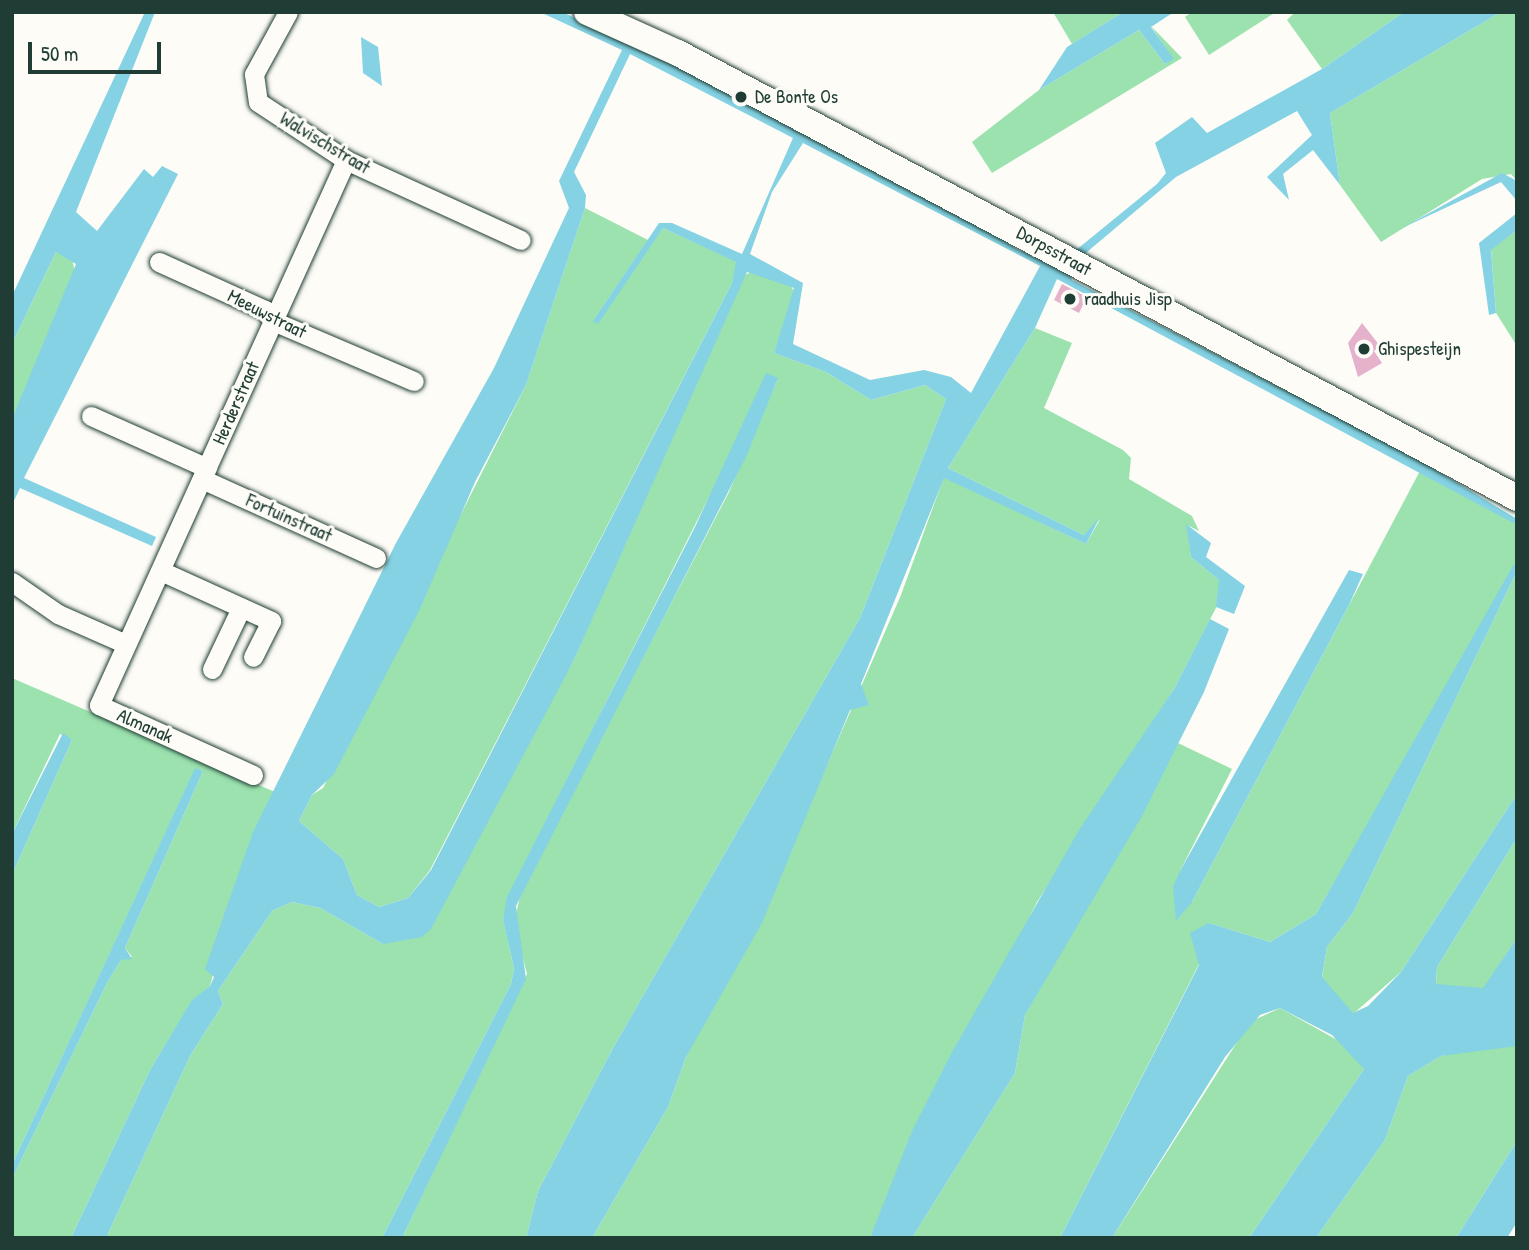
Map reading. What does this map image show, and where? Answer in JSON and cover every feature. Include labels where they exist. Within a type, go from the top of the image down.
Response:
[{"type":"street","name":"Walvischstraat","points":[[288,12],[254,74],[258,102],[346,160],[521,240]]},
{"type":"street","name":"Dorpsstraat","points":[[587,12],[1069,258],[1517,498]]},
{"type":"street","name":"Herderstraat","points":[[126,644],[346,160]]},
{"type":"street","name":"Meeuwstraat","points":[[159,262],[265,310],[273,321],[414,381]]},
{"type":"street","name":"Fortuinstraat","points":[[91,416],[376,558]]},
{"type":"street","points":[[161,571],[271,621],[253,657]]},
{"type":"street","points":[[12,582],[58,614],[126,644]]},
{"type":"street","points":[[212,669],[241,608]]},
{"type":"street","name":"Almanak","points":[[126,644],[99,705],[253,775]]},
{"type":"green space","points":[[1053,12],[1123,12],[1072,44]]},
{"type":"green space","points":[[1192,12],[1276,12],[1209,55],[1185,17]]},
{"type":"green space","points":[[1295,12],[1404,12],[1322,69],[1287,20]]},
{"type":"green space","points":[[1501,12],[1517,12],[1517,181],[1511,174],[1482,179],[1381,242],[1340,185],[1330,113]]},
{"type":"green space","points":[[1151,26],[1182,58],[992,173],[972,142],[1039,90],[1139,30],[1165,64],[1173,59]]},
{"type":"green space","points":[[585,208],[648,240],[593,321],[663,228],[737,262],[732,283],[430,870],[408,898],[379,907],[357,895],[343,859],[299,821],[312,795],[323,788],[526,385]]},
{"type":"green space","points":[[1517,230],[1517,346],[1496,313],[1491,249]]},
{"type":"green space","points":[[56,252],[72,258],[76,278],[12,419],[12,344]]},
{"type":"green space","points":[[753,271],[787,281],[795,292],[774,353],[826,372],[871,400],[925,385],[946,399],[860,618],[613,1048],[538,1191],[526,1238],[402,1238],[527,974],[514,923],[521,892],[729,492],[778,378],[728,459],[555,804],[503,919],[514,968],[511,984],[382,1238],[106,1238],[190,1056],[223,1004],[218,991],[272,911],[292,902],[320,908],[383,944],[551,698],[573,662],[741,277]]},
{"type":"green space","points":[[1035,328],[1072,343],[1044,408],[1123,450],[1131,458],[1129,479],[1192,516],[1199,531],[1187,525],[1191,557],[1219,580],[1219,602],[1174,689],[1037,902],[870,1238],[592,1238],[668,1107],[686,1057],[800,827],[901,595],[944,477],[1086,544],[1100,519],[1084,535],[948,468]]},
{"type":"green space","points":[[1421,469],[1517,525],[1517,565],[1316,914],[1270,942],[1209,923],[1197,950],[1199,964],[1060,1238],[912,1238],[1015,1073],[1025,1015],[1178,743],[1232,769],[1180,871],[1192,902]]},
{"type":"green space","points":[[1517,571],[1517,794],[1401,972],[1353,1014],[1322,978],[1327,947],[1353,913]]},
{"type":"green space","points":[[12,678],[275,792],[242,866],[210,986],[192,1001],[150,1070],[71,1238],[12,1238],[12,1179],[107,983],[121,960],[132,957],[125,948],[203,771],[195,769],[12,1165],[12,875],[72,740],[60,734],[12,834]]},
{"type":"green space","points":[[1517,838],[1517,938],[1484,988],[1443,988],[1436,984],[1437,967]]},
{"type":"green space","points":[[1280,1008],[1348,1046],[1364,1069],[1249,1238],[1112,1238],[1250,1022]]},
{"type":"green space","points":[[1501,1043],[1517,1046],[1517,1141],[1456,1238],[1316,1238],[1385,1140],[1408,1076],[1441,1056]]},
{"type":"water","points":[[145,12],[155,12],[76,212],[97,231],[144,169],[153,177],[162,166],[178,174],[24,478],[156,537],[152,546],[20,488],[12,505],[12,419],[76,264],[56,252],[12,344],[12,296]]},
{"type":"water","points":[[540,12],[562,12],[678,65],[962,213],[1018,250],[1059,264],[1157,184],[1166,173],[1155,143],[1192,117],[1207,133],[1322,69],[1404,12],[1501,12],[1330,113],[1340,185],[1313,150],[1283,174],[1289,200],[1267,177],[1312,135],[1297,111],[1176,177],[1068,268],[1072,280],[1411,455],[1517,519],[1517,525],[1057,279],[1035,328],[948,468],[1084,535],[1100,517],[1086,544],[944,478],[861,684],[869,705],[850,710],[762,923],[686,1057],[668,1107],[592,1238],[526,1238],[538,1191],[613,1048],[860,618],[946,399],[925,385],[871,400],[826,372],[774,353],[794,288],[747,272],[573,662],[431,929],[422,937],[383,944],[320,908],[292,902],[272,911],[218,991],[223,1004],[190,1056],[106,1238],[71,1238],[150,1070],[192,1000],[210,986],[214,977],[205,969],[253,832],[396,543],[494,368],[569,208],[559,181],[622,50]],"holes":[[[630,54],[793,138],[742,254],[672,223],[659,223],[593,321],[598,324],[663,228],[736,262],[732,283],[431,870],[408,898],[379,907],[357,895],[343,859],[299,821],[312,795],[334,774],[419,611],[475,482],[526,385],[585,208],[586,195],[574,172]],[[803,143],[1040,266],[971,393],[951,377],[924,370],[870,380],[793,344],[803,283],[750,254],[772,192]]]},
{"type":"water","points":[[1123,12],[1174,12],[1151,27],[1174,59],[1165,64],[1139,30],[1039,90],[1067,47]]},
{"type":"water","points":[[361,37],[378,47],[382,86],[363,73]]},
{"type":"water","points":[[1502,173],[1517,181],[1517,201],[1501,182],[1400,229]]},
{"type":"water","points":[[1517,213],[1517,230],[1491,250],[1496,313],[1489,315],[1479,243]]},
{"type":"water","points":[[766,373],[778,378],[747,455],[516,906],[526,979],[402,1238],[382,1238],[511,984],[514,968],[503,920],[507,897],[695,527]]},
{"type":"water","points":[[1186,524],[1211,543],[1206,557],[1245,586],[1234,614],[1216,607],[1219,580],[1191,557]]},
{"type":"water","points":[[1514,564],[1517,571],[1353,913],[1327,947],[1322,977],[1353,1013],[1368,1006],[1401,972],[1517,794],[1517,838],[1437,967],[1436,984],[1483,988],[1517,938],[1517,1046],[1441,1056],[1408,1076],[1385,1140],[1316,1238],[1249,1238],[1364,1069],[1332,1035],[1280,1008],[1260,1015],[1225,1057],[1112,1238],[1060,1238],[1199,965],[1190,933],[1209,923],[1270,942],[1316,914]]},
{"type":"water","points":[[1349,570],[1363,574],[1349,605],[1192,902],[1176,921],[1173,887],[1180,871]]},
{"type":"water","points":[[1210,619],[1229,629],[1204,692],[1142,816],[1025,1015],[1015,1073],[912,1238],[870,1238],[912,1131],[952,1052],[1079,830],[1174,689]]},
{"type":"water","points":[[63,733],[72,740],[12,875],[12,834]]},
{"type":"water","points":[[195,768],[203,771],[125,948],[132,959],[121,960],[107,983],[12,1179],[12,1165]]},
{"type":"water","points":[[1517,1141],[1517,1222],[1507,1238],[1456,1238]]},
{"type":"building","name":"raadhuis Jisp","points":[[1062,284],[1087,297],[1079,313],[1054,300]]},
{"type":"building","name":"Ghispesteijn","points":[[1362,323],[1380,346],[1374,351],[1382,363],[1358,377],[1348,343]]},
{"type":"place","name":"De Bonte Os","points":[[741,97]]},
{"type":"place","name":"raadhuis Jisp","points":[[1070,299]]},
{"type":"place","name":"Ghispesteijn","points":[[1364,349]]}]
